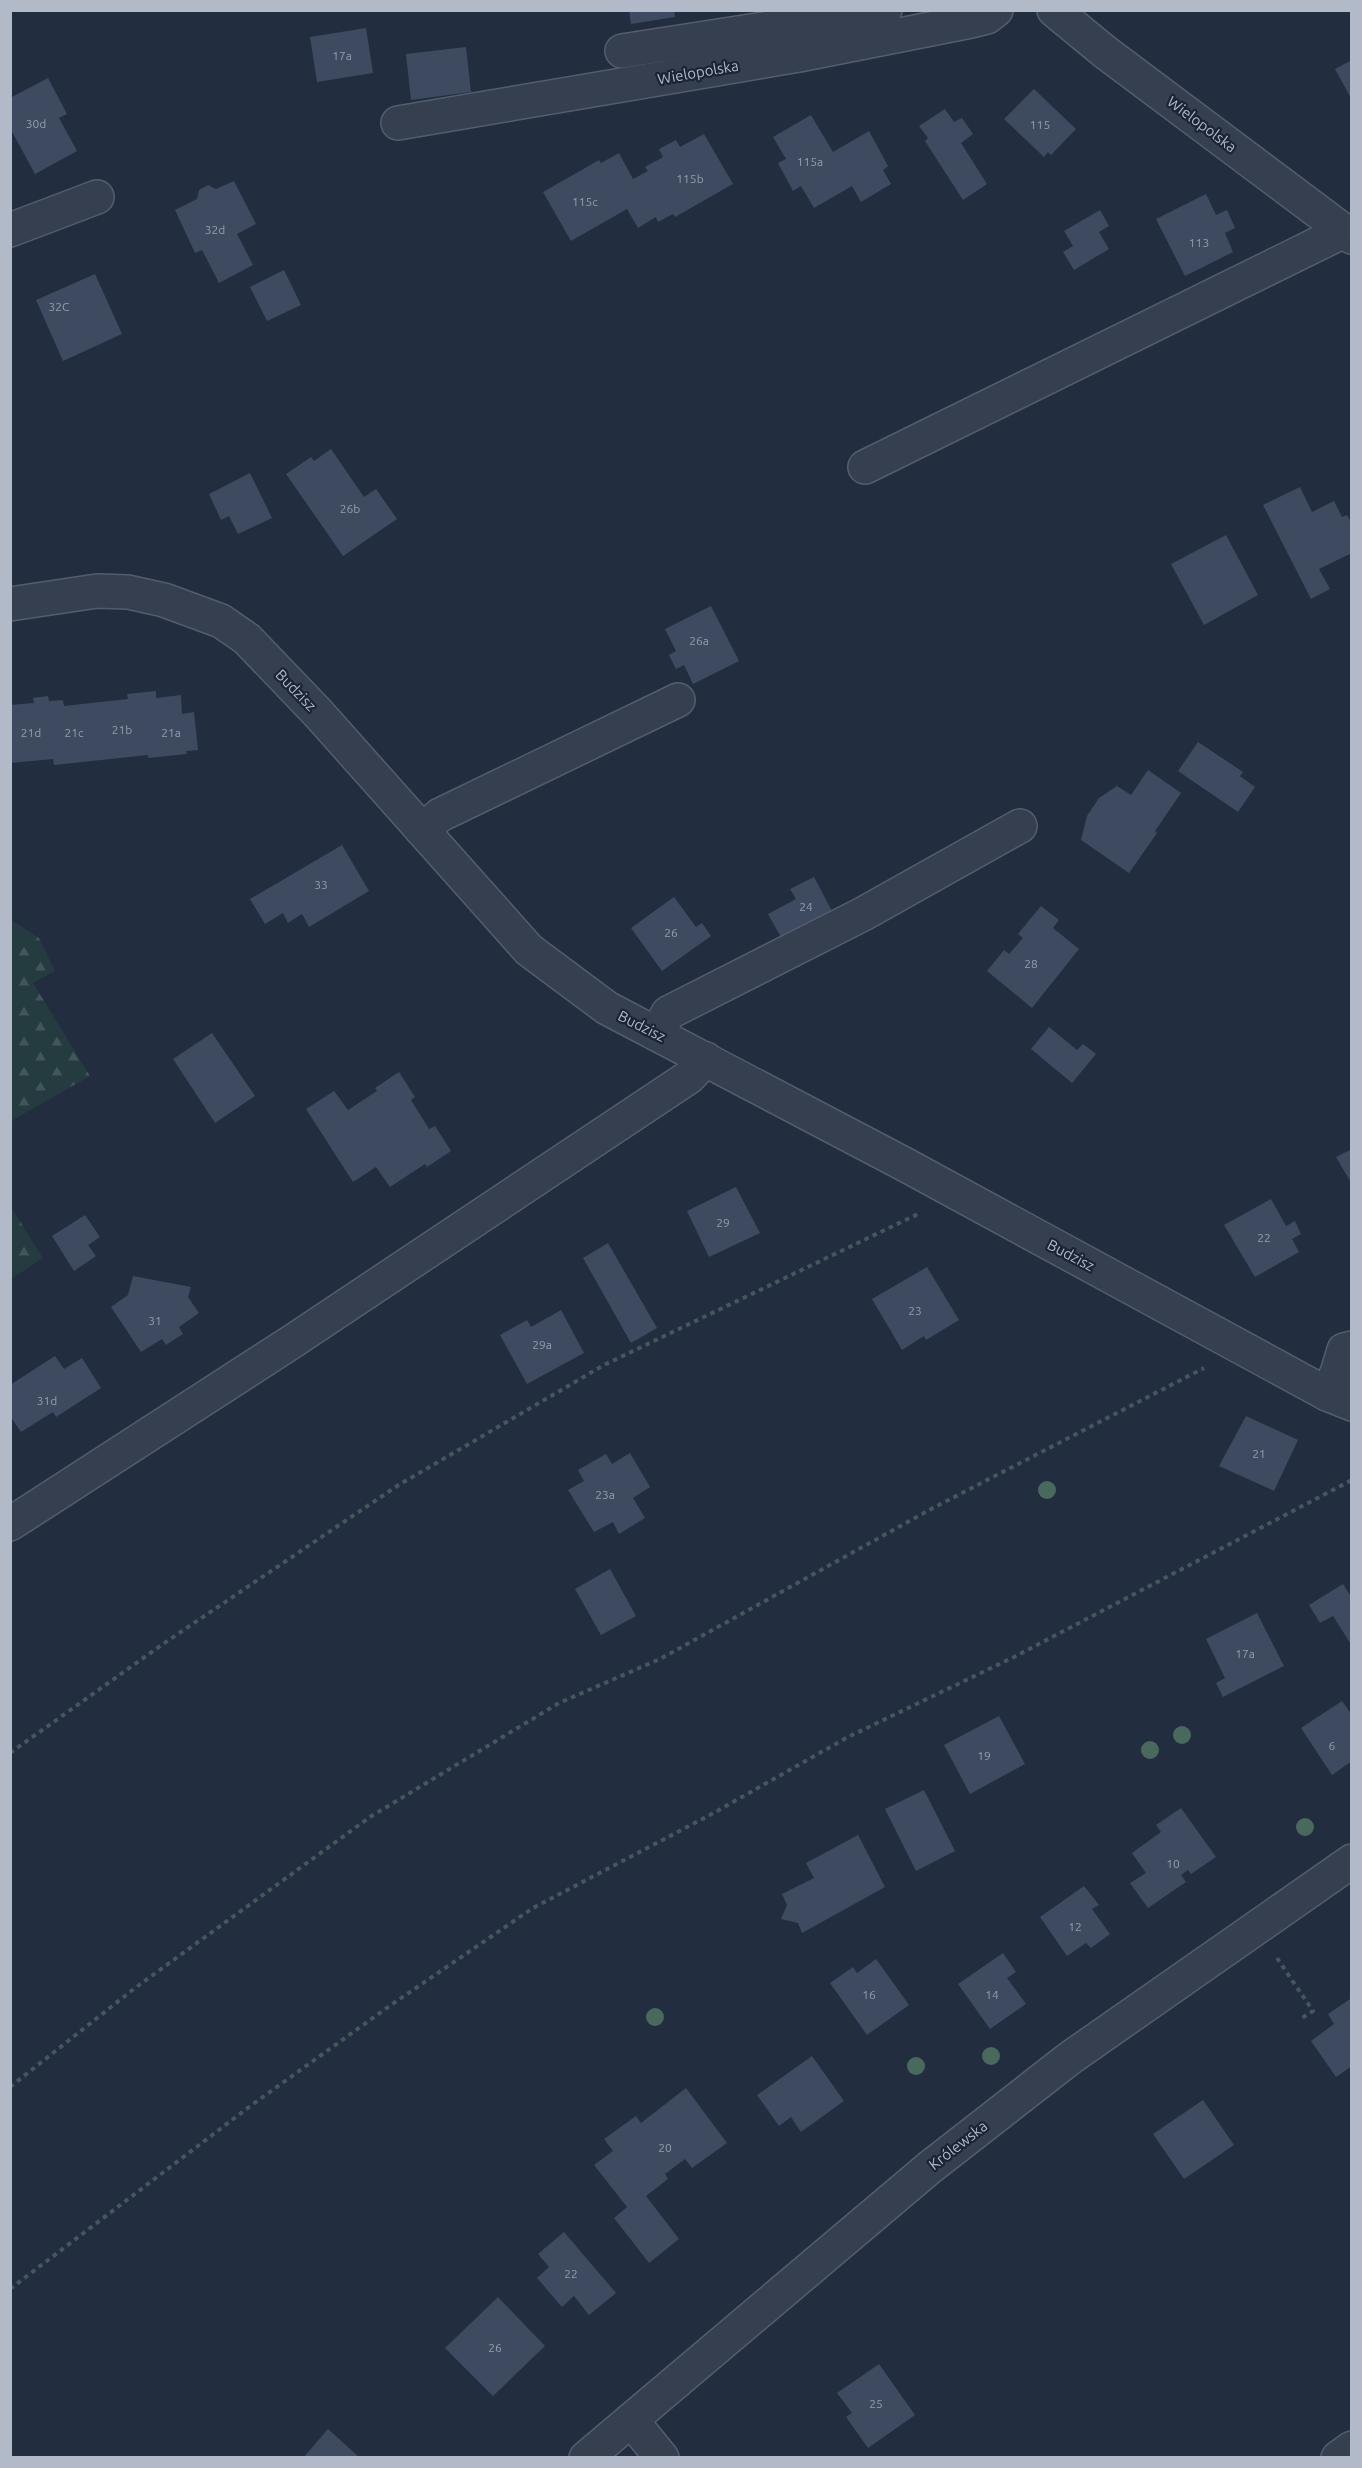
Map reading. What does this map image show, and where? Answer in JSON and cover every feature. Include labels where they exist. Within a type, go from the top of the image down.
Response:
[{"type":"street","points":[[622,51],[885,10]]},
{"type":"street","name":"Wielopolska","points":[[398,123],[799,55],[971,21],[987,17],[996,10]]},
{"type":"street","name":"Wielopolska","points":[[1054,10],[1105,52],[1348,234]]},
{"type":"street","points":[[10,230],[97,197]]},
{"type":"street","points":[[865,467],[1348,234]]},
{"type":"street","name":"Budzisz","points":[[10,604],[97,591],[128,592],[174,603],[221,621],[247,639],[318,713],[529,950],[607,1008],[945,1186],[1339,1399]]},
{"type":"street","points":[[422,830],[440,815],[678,700]]},
{"type":"street","points":[[657,1034],[668,1013],[863,914],[1020,826]]},
{"type":"street","points":[[10,1524],[290,1343],[689,1077],[706,1059]]},
{"type":"street","points":[[1339,1399],[1337,1373],[1344,1350],[1352,1348]]},
{"type":"street","name":"Królewska","points":[[586,2457],[929,2168],[1070,2058],[1352,1861]]},
{"type":"street","points":[[631,2420],[662,2457]]},
{"type":"street","points":[[1338,2457],[1352,2448]]},
{"type":"path","points":[[10,1753],[163,1644],[397,1486],[604,1365],[934,1207],[945,1186]]},
{"type":"path","points":[[10,2087],[135,1988],[370,1817],[559,1703],[660,1659],[933,1508],[1218,1361],[1228,1340]]},
{"type":"path","points":[[10,2289],[249,2107],[533,1908],[710,1815],[848,1737],[1014,1657],[1352,1480]]},
{"type":"path","points":[[1273,1953],[1313,2012],[1302,2018]]},
{"type":"green space","points":[[10,919],[39,938],[55,971],[33,983],[90,1076],[11,1121]]},
{"type":"green space","points":[[11,1207],[43,1258],[10,1279]]},
{"type":"building","points":[[629,10],[674,10],[675,17],[631,24]]},
{"type":"building","points":[[366,28],[373,73],[317,82],[310,37]]},
{"type":"building","points":[[466,47],[471,92],[411,100],[406,54]]},
{"type":"building","points":[[1352,60],[1352,100],[1335,69]]},
{"type":"building","points":[[48,78],[67,114],[59,118],[77,151],[35,174],[10,128],[10,98]]},
{"type":"building","points":[[1034,89],[1076,129],[1051,155],[1048,152],[1044,157],[1004,119]]},
{"type":"building","points":[[945,109],[954,122],[962,118],[973,134],[961,143],[987,184],[963,200],[925,141],[928,138],[919,126]]},
{"type":"building","points":[[811,115],[833,152],[869,131],[888,166],[883,170],[891,184],[861,202],[852,186],[814,208],[801,186],[793,191],[778,163],[786,159],[773,137]]},
{"type":"building","points":[[704,134],[733,184],[675,217],[673,214],[658,222],[656,217],[638,228],[627,209],[571,241],[543,192],[599,160],[601,163],[619,153],[633,179],[648,171],[645,167],[663,157],[659,149],[676,140],[680,147]]},
{"type":"building","points":[[234,181],[256,224],[237,234],[253,265],[219,283],[202,250],[195,253],[175,210],[197,199],[199,190],[208,185],[216,189]]},
{"type":"building","points":[[1206,194],[1216,215],[1227,210],[1235,228],[1225,233],[1233,252],[1185,276],[1156,219]]},
{"type":"building","points":[[1100,210],[1109,226],[1099,232],[1109,249],[1074,270],[1063,252],[1073,246],[1064,231]]},
{"type":"building","points":[[284,270],[301,305],[267,321],[250,287]]},
{"type":"building","points":[[95,274],[122,334],[63,361],[36,300]]},
{"type":"building","points":[[331,449],[364,497],[376,489],[397,519],[343,556],[286,474],[311,457],[314,461]]},
{"type":"building","points":[[250,473],[272,518],[238,534],[229,516],[221,520],[209,494]]},
{"type":"building","points":[[1300,487],[1312,512],[1334,501],[1342,517],[1347,515],[1352,524],[1352,553],[1319,569],[1330,589],[1311,599],[1263,505]]},
{"type":"building","points":[[1226,535],[1258,595],[1204,625],[1171,564]]},
{"type":"building","points":[[711,606],[739,661],[693,684],[684,665],[676,669],[669,655],[676,651],[665,629]]},
{"type":"building","points":[[156,691],[156,698],[181,695],[182,714],[194,712],[198,750],[186,751],[187,754],[148,758],[148,755],[54,765],[53,759],[10,763],[10,705],[34,703],[33,698],[48,696],[49,701],[63,700],[64,706],[128,699],[127,694]]},
{"type":"building","points":[[1198,742],[1243,772],[1240,776],[1255,787],[1238,812],[1178,771]]},
{"type":"building","points":[[1148,770],[1181,793],[1129,873],[1081,840],[1087,816],[1099,798],[1117,786],[1131,795]]},
{"type":"building","points":[[342,845],[369,891],[309,927],[302,914],[288,923],[283,913],[265,924],[250,899]]},
{"type":"building","points":[[814,877],[833,913],[782,939],[768,914],[796,899],[790,889]]},
{"type":"building","points":[[674,897],[696,927],[702,923],[711,936],[662,971],[631,928]]},
{"type":"building","points":[[1041,906],[1059,920],[1053,928],[1079,949],[1032,1008],[987,971],[1004,950],[1009,954],[1023,938],[1018,934]]},
{"type":"building","points":[[1049,1027],[1077,1050],[1083,1044],[1096,1054],[1072,1083],[1031,1049]]},
{"type":"building","points":[[212,1033],[255,1096],[215,1123],[173,1059]]},
{"type":"building","points":[[399,1072],[415,1097],[411,1100],[429,1129],[435,1126],[451,1151],[427,1167],[425,1164],[390,1187],[376,1167],[353,1182],[306,1109],[334,1091],[348,1110],[377,1091],[375,1088]]},
{"type":"building","points":[[1352,1149],[1352,1180],[1350,1181],[1336,1157]]},
{"type":"building","points":[[736,1187],[760,1233],[709,1257],[687,1211]]},
{"type":"building","points":[[1271,1199],[1286,1226],[1295,1221],[1301,1234],[1292,1239],[1299,1252],[1255,1277],[1224,1225]]},
{"type":"building","points":[[85,1215],[100,1237],[88,1245],[96,1256],[74,1271],[52,1236]]},
{"type":"building","points":[[608,1243],[657,1328],[631,1343],[583,1258]]},
{"type":"building","points":[[927,1267],[959,1320],[926,1340],[924,1336],[902,1350],[872,1299]]},
{"type":"building","points":[[133,1276],[191,1287],[188,1297],[199,1313],[179,1327],[183,1334],[166,1345],[162,1339],[141,1352],[111,1307],[128,1295]]},
{"type":"building","points":[[561,1310],[584,1353],[527,1384],[500,1335],[527,1320],[531,1327]]},
{"type":"building","points":[[55,1356],[64,1369],[82,1358],[101,1388],[56,1417],[53,1412],[21,1432],[10,1416],[10,1385]]},
{"type":"building","points":[[1246,1416],[1298,1440],[1274,1491],[1219,1466]]},
{"type":"building","points":[[630,1453],[650,1487],[633,1498],[645,1518],[619,1534],[613,1522],[594,1532],[568,1490],[584,1481],[578,1470],[606,1454],[612,1464]]},
{"type":"building","points":[[610,1569],[636,1616],[601,1635],[575,1589]]},
{"type":"building","points":[[1343,1584],[1352,1598],[1352,1646],[1333,1616],[1320,1623],[1309,1605]]},
{"type":"building","points":[[1257,1613],[1284,1666],[1223,1697],[1216,1683],[1225,1678],[1206,1639]]},
{"type":"building","points":[[1342,1701],[1352,1715],[1352,1761],[1332,1775],[1301,1728]]},
{"type":"building","points":[[999,1716],[1025,1764],[970,1794],[944,1745]]},
{"type":"building","points":[[924,1790],[955,1851],[916,1871],[885,1809]]},
{"type":"building","points":[[1181,1808],[1216,1857],[1191,1874],[1188,1870],[1181,1875],[1186,1882],[1148,1908],[1130,1883],[1146,1873],[1132,1853],[1161,1832],[1156,1825]]},
{"type":"building","points":[[858,1835],[885,1887],[802,1933],[798,1923],[781,1919],[787,1905],[782,1894],[814,1878],[806,1863]]},
{"type":"building","points":[[1084,1886],[1099,1905],[1092,1909],[1110,1934],[1091,1948],[1086,1943],[1067,1956],[1040,1917]]},
{"type":"building","points":[[1003,1953],[1016,1972],[1007,1978],[1026,2004],[990,2029],[958,1984]]},
{"type":"building","points":[[876,1959],[909,2005],[867,2035],[830,1983],[853,1967],[857,1973]]},
{"type":"building","points":[[1350,1999],[1352,2066],[1336,2077],[1311,2041],[1334,2024],[1328,2014]]},
{"type":"building","points":[[812,2056],[844,2101],[801,2132],[791,2117],[779,2126],[757,2095]]},
{"type":"building","points":[[686,2088],[727,2143],[692,2168],[685,2159],[665,2174],[668,2179],[646,2196],[679,2239],[649,2263],[614,2218],[627,2207],[594,2165],[613,2151],[604,2139],[636,2116],[641,2123]]},
{"type":"building","points":[[1203,2100],[1234,2145],[1184,2179],[1153,2134]]},
{"type":"building","points":[[564,2232],[616,2293],[589,2315],[574,2296],[562,2307],[537,2278],[549,2267],[538,2254]]},
{"type":"building","points":[[498,2297],[545,2346],[493,2396],[445,2348]]},
{"type":"building","points":[[879,2364],[915,2415],[868,2448],[846,2417],[852,2413],[837,2393]]},
{"type":"building","points":[[328,2429],[360,2458],[303,2458]]}]
